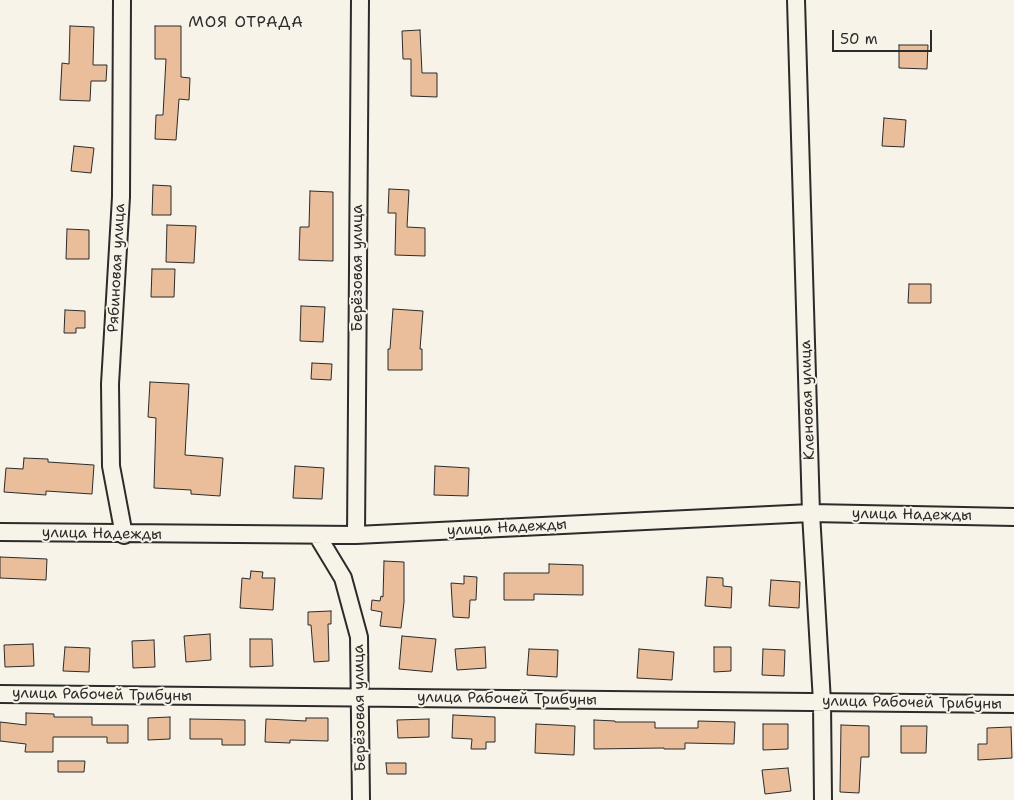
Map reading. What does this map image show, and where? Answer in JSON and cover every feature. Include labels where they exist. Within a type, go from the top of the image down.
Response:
[{"type":"street","name":"Рябиновая улица","points":[[122,0],[121,197],[110,384],[111,466],[124,534]]},
{"type":"street","name":"Берёзовая улица","points":[[356,535],[360,0]]},
{"type":"street","name":"Кленовая улица","points":[[796,0],[811,513],[822,702],[823,800]]},
{"type":"street","name":"улица Надежды","points":[[0,532],[356,535],[811,513],[1014,517]]},
{"type":"street","name":"Берёзовая улица","points":[[317,535],[343,578],[359,637],[361,800]]},
{"type":"street","name":"улица Рабочей Трибуны","points":[[0,694],[1014,704]]},
{"type":"building","points":[[70,26],[94,27],[93,65],[107,65],[106,81],[91,81],[90,101],[60,100],[62,63],[69,64]]},
{"type":"building","points":[[155,26],[181,26],[181,77],[190,78],[189,100],[179,99],[176,140],[155,139],[156,115],[163,115],[166,59],[155,59]]},
{"type":"building","points":[[420,30],[422,73],[437,73],[437,97],[411,96],[411,59],[403,59],[402,31]]},
{"type":"building","points":[[899,45],[928,45],[927,69],[899,68]]},
{"type":"building","points":[[884,118],[906,120],[904,147],[882,146]]},
{"type":"building","points":[[74,146],[94,148],[91,173],[71,171]]},
{"type":"building","points":[[153,185],[171,186],[171,215],[152,215]]},
{"type":"building","points":[[389,189],[409,190],[407,227],[425,228],[425,256],[395,255],[396,213],[388,213]]},
{"type":"building","points":[[310,191],[333,192],[333,261],[299,260],[300,227],[309,227]]},
{"type":"building","points":[[167,225],[196,226],[194,263],[166,262]]},
{"type":"building","points":[[67,229],[89,230],[89,259],[66,259]]},
{"type":"building","points":[[152,269],[175,269],[174,297],[151,297]]},
{"type":"building","points":[[909,284],[931,284],[931,303],[908,303]]},
{"type":"building","points":[[301,306],[325,307],[323,342],[300,341]]},
{"type":"building","points":[[393,309],[423,311],[420,349],[422,349],[422,370],[388,370],[388,349],[390,349]]},
{"type":"building","points":[[65,310],[85,311],[85,328],[76,328],[76,333],[64,333]]},
{"type":"building","points":[[312,363],[332,364],[331,380],[311,379]]},
{"type":"building","points":[[150,382],[189,384],[185,455],[223,458],[220,496],[191,494],[191,490],[154,488],[156,418],[148,417]]},
{"type":"building","points":[[24,458],[48,459],[48,462],[94,465],[92,494],[46,491],[46,495],[4,492],[6,468],[23,469]]},
{"type":"building","points":[[295,466],[324,468],[322,499],[293,498]]},
{"type":"building","points":[[435,466],[469,468],[468,496],[434,495]]},
{"type":"building","points":[[0,557],[47,559],[46,580],[0,578]]},
{"type":"building","points":[[384,561],[404,562],[404,602],[401,628],[380,626],[382,612],[371,610],[372,600],[380,601],[381,596],[383,597]]},
{"type":"building","points":[[549,564],[583,565],[583,595],[534,594],[534,600],[504,600],[504,573],[549,573]]},
{"type":"building","points":[[251,571],[263,572],[262,578],[275,578],[273,610],[240,608],[242,578],[250,579]]},
{"type":"building","points":[[464,576],[477,577],[476,600],[470,600],[469,618],[453,617],[451,583],[464,584]]},
{"type":"building","points":[[707,577],[723,578],[723,586],[732,587],[731,608],[705,606]]},
{"type":"building","points":[[771,580],[800,582],[799,608],[769,606]]},
{"type":"building","points":[[331,611],[331,624],[328,624],[329,661],[314,662],[311,625],[308,625],[308,612]]},
{"type":"building","points":[[210,634],[211,660],[186,662],[184,636]]},
{"type":"building","points":[[402,636],[436,639],[432,672],[399,669]]},
{"type":"building","points":[[250,639],[272,639],[273,666],[250,667]]},
{"type":"building","points":[[154,640],[155,667],[133,668],[132,641]]},
{"type":"building","points":[[33,644],[34,666],[5,667],[4,645]]},
{"type":"building","points":[[65,647],[90,648],[89,672],[63,671]]},
{"type":"building","points":[[485,647],[486,668],[457,670],[455,649]]},
{"type":"building","points":[[714,647],[731,647],[731,671],[714,672]]},
{"type":"building","points":[[529,649],[558,650],[557,677],[527,675]]},
{"type":"building","points":[[639,649],[674,652],[672,680],[637,678]]},
{"type":"building","points":[[763,649],[785,650],[784,676],[762,675]]},
{"type":"building","points":[[26,713],[54,714],[54,717],[92,717],[92,725],[128,725],[128,743],[107,743],[107,737],[53,737],[53,752],[25,752],[26,744],[0,741],[0,722],[26,725]]},
{"type":"building","points":[[453,715],[495,717],[495,742],[486,742],[486,749],[471,749],[472,739],[452,738]]},
{"type":"building","points":[[170,717],[170,739],[148,740],[148,718]]},
{"type":"building","points":[[306,718],[328,718],[328,741],[290,740],[290,743],[265,742],[266,719],[306,721]]},
{"type":"building","points":[[190,719],[245,720],[245,745],[222,745],[222,739],[190,739]]},
{"type":"building","points":[[429,719],[429,737],[398,738],[397,720]]},
{"type":"building","points":[[594,720],[655,722],[655,728],[698,728],[698,721],[735,722],[734,744],[685,743],[685,749],[594,749]]},
{"type":"building","points":[[536,724],[575,726],[574,755],[535,753]]},
{"type":"building","points":[[763,724],[788,724],[788,749],[763,750]]},
{"type":"building","points":[[841,725],[869,726],[869,757],[861,757],[859,793],[840,792]]},
{"type":"building","points":[[901,726],[927,726],[926,753],[901,753]]},
{"type":"building","points":[[1011,727],[1012,758],[978,760],[978,744],[987,744],[987,728]]},
{"type":"building","points":[[58,761],[85,761],[84,772],[58,772]]},
{"type":"building","points":[[386,763],[406,763],[406,774],[387,774]]},
{"type":"building","points":[[788,768],[791,791],[765,794],[762,770]]},
{"type":"district","name":"МОЯ ОТРАДА","points":[[246,23]]}]
